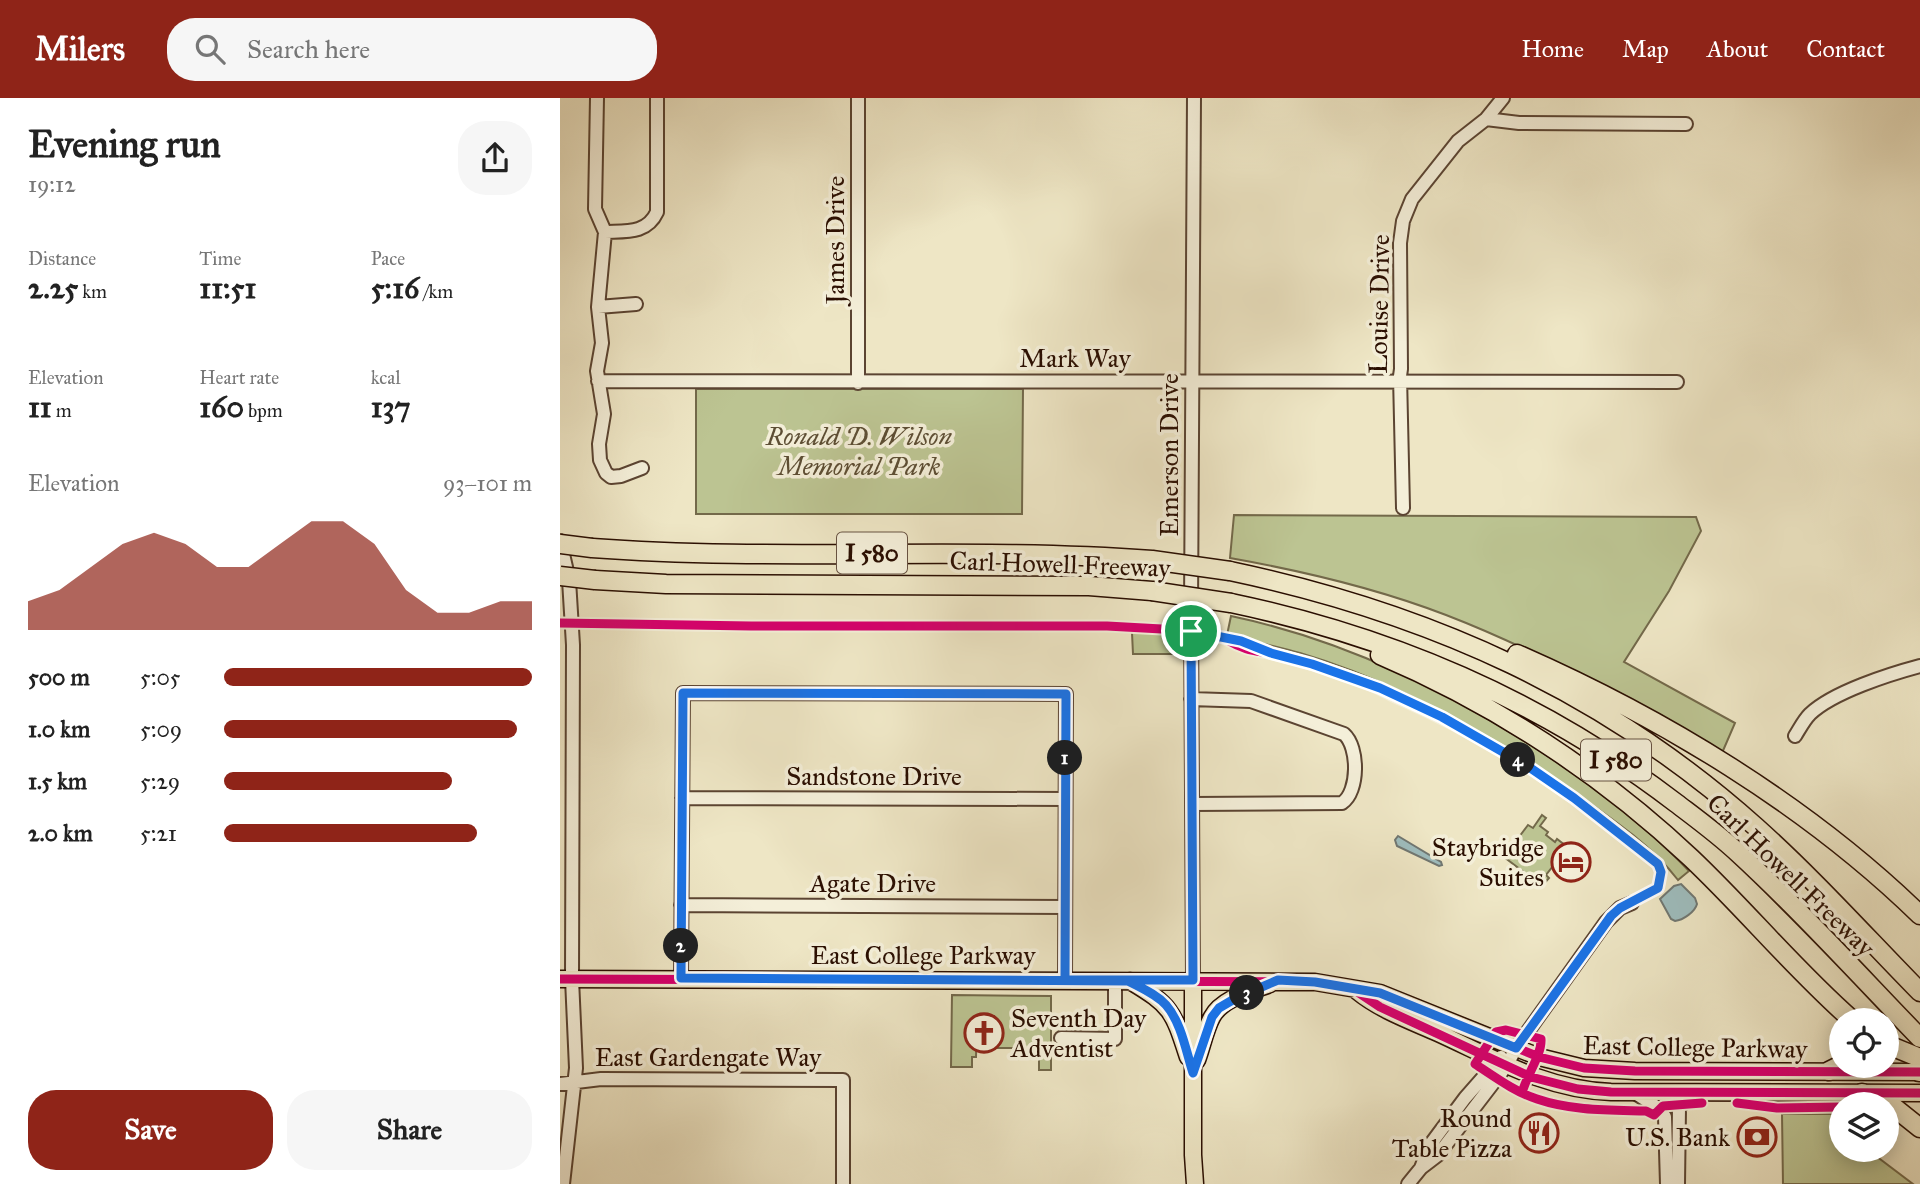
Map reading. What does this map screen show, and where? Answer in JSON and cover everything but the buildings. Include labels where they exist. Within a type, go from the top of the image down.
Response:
[{"type":"highway","name":"Carl Howell Freeway","points":[[560,543],[592,548],[683,553],[1088,555],[1152,560],[1230,571],[1334,595],[1398,616],[1479,649],[1581,700],[1646,741],[1713,791],[1785,853],[1920,992]]},
{"type":"highway","name":"Carl Howell Freeway","points":[[560,576],[679,584],[1089,586],[1231,603],[1339,630],[1450,669],[1508,696],[1638,773],[1737,852],[1920,1038]]},
{"type":"highway","points":[[1334,595],[1447,625],[1538,663],[1638,715],[1735,771],[1790,807],[1850,852],[1920,915]]},
{"type":"highway","points":[[1262,610],[1338,636],[1432,678],[1508,720],[1567,759],[1624,800],[1678,846],[1839,1008]]},
{"type":"highway","points":[[1831,1001],[1836,1008]]},
{"type":"highway","points":[[1899,1050],[1920,1059]]},
{"type":"highway","points":[[1899,1111],[1920,1128]]},
{"type":"main road","name":"East College Parkway","points":[[566,979],[1315,982],[1380,993],[1516,1048],[1561,1063],[1605,1070],[1829,1068]]},
{"type":"main road","points":[[1122,980],[1153,995],[1166,1006],[1176,1022],[1193,1073]]},
{"type":"main road","points":[[1193,980],[1195,1184]]},
{"type":"main road","points":[[1193,1073],[1212,1017],[1219,1008],[1278,980]]},
{"type":"main road","name":"East College Parkway","points":[[1357,991],[1380,1007],[1531,1077],[1566,1087],[1601,1092],[1829,1093]]},
{"type":"main road","name":"East College Parkway","points":[[1899,1071],[1920,1072]]},
{"type":"main road","name":"East College Parkway","points":[[1899,1093],[1920,1093]]},
{"type":"street","points":[[597,98],[596,209],[605,232],[598,307],[602,343],[597,371],[604,414],[599,444],[601,465],[611,477],[642,468]]},
{"type":"street","points":[[605,232],[645,228],[653,221],[657,212],[657,98]]},
{"type":"street","name":"James Drive","points":[[858,98],[858,383]]},
{"type":"street","name":"Emerson Drive","points":[[1193,980],[1191,699],[1194,98]]},
{"type":"street","name":"Louise Drive","points":[[1403,508],[1400,243],[1403,221],[1416,190],[1458,141],[1486,119],[1503,98]]},
{"type":"street","points":[[1486,119],[1519,124],[1686,124]]},
{"type":"street","points":[[598,307],[636,304]]},
{"type":"street","name":"Mark Way","points":[[598,381],[1677,382]]},
{"type":"street","points":[[560,543],[569,591],[573,645],[566,728],[566,979],[576,1068],[563,1184]]},
{"type":"street","points":[[1795,736],[1809,715],[1826,703],[1864,685],[1920,666]]},
{"type":"street","points":[[681,978],[683,693],[1066,694],[1065,980]]},
{"type":"street","points":[[1191,699],[1238,699],[1256,703],[1344,734],[1354,750],[1353,790],[1349,798],[1342,803],[1192,804]]},
{"type":"street","name":"Sandstone Drive","points":[[682,798],[1065,799]]},
{"type":"street","points":[[1408,1184],[1421,1168],[1438,1155],[1606,922],[1620,908],[1632,903]]},
{"type":"street","name":"Agate Drive","points":[[681,905],[1065,907]]},
{"type":"street","points":[[1060,1038],[1115,1039],[1122,980]]},
{"type":"street","name":"East Gardengate Way","points":[[560,1084],[601,1079],[843,1080],[843,1184]]},
{"type":"street","points":[[1635,1092],[1660,1109],[1665,1116],[1667,1184]]},
{"type":"street","points":[[1678,1184],[1679,1109],[1684,1100],[1697,1093]]},
{"type":"green space","name":"Ronald D. Wilson Memorial Park","points":[[696,389],[1023,389],[1022,514],[696,514]]},
{"type":"green space","points":[[1234,515],[1696,517],[1701,531],[1669,591],[1624,662],[1735,723],[1722,753],[1552,662],[1446,615],[1339,581],[1230,558]]},
{"type":"green space","points":[[1231,616],[1322,641],[1409,677],[1451,698],[1532,746],[1587,783],[1647,831],[1689,871],[1678,880],[1656,855],[1618,824],[1546,773],[1479,732],[1409,695],[1337,665],[1291,650],[1227,635]]},
{"type":"green space","points":[[1132,633],[1178,633],[1178,654],[1133,654]]},
{"type":"green space","points":[[1542,815],[1546,818],[1540,826],[1548,832],[1546,835],[1570,849],[1546,875],[1549,878],[1542,886],[1504,857],[1528,825],[1533,828]]},
{"type":"green space","points":[[952,995],[1051,996],[1051,1070],[1039,1070],[1039,1048],[995,1048],[994,1016],[977,1016],[976,1057],[972,1057],[972,1067],[951,1067]]},
{"type":"green space","points":[[1782,1114],[1829,1114],[1829,1162],[1884,1162],[1913,1184],[1783,1184]]},
{"type":"water","points":[[1398,836],[1442,865],[1397,846],[1395,840]]},
{"type":"water","points":[[1681,884],[1695,898],[1697,904],[1688,915],[1675,921],[1671,919],[1660,899],[1674,886]]},
{"type":"cycle path","points":[[560,623],[1107,626],[1180,630],[1238,641]]},
{"type":"cycle path","points":[[1227,640],[1248,649],[1303,662],[1364,682],[1465,731],[1564,791],[1658,864],[1661,872],[1658,888],[1620,908],[1611,916],[1516,1048]]},
{"type":"cycle path","points":[[560,979],[1315,982],[1380,993],[1539,1057],[1584,1068],[1635,1071],[1920,1072]]},
{"type":"cycle path","points":[[1359,993],[1380,1007],[1531,1077],[1578,1089],[1611,1092],[1920,1093]]},
{"type":"cycle path","points":[[1522,1093],[1524,1086],[1539,1052],[1541,1039],[1506,1030],[1496,1032],[1475,1064],[1513,1088],[1521,1092],[1529,1096],[1537,1099],[1577,1108],[1646,1111],[1654,1115],[1663,1106],[1702,1103]]},
{"type":"cycle path","points":[[1737,1103],[1777,1108],[1829,1107]]},
{"type":"place","name":"Staybridge Suites","points":[[1571,862]]},
{"type":"place","name":"Seventh Day Adventist","points":[[984,1033]]},
{"type":"place","name":"Round Table Pizza","points":[[1539,1133]]},
{"type":"place","name":"U.S. Bank","points":[[1757,1137]]},
{"type":"route","points":[[1191,631],[1241,641],[1362,681],[1414,703],[1488,742],[1574,798],[1658,864],[1661,881],[1658,888],[1620,908],[1611,916],[1516,1048],[1380,993],[1315,982],[1278,980],[1219,1008],[1212,1017],[1193,1073],[1176,1022],[1166,1006],[1128,981],[681,978],[683,693],[1066,694],[1065,980],[1193,980],[1191,631]]}]
